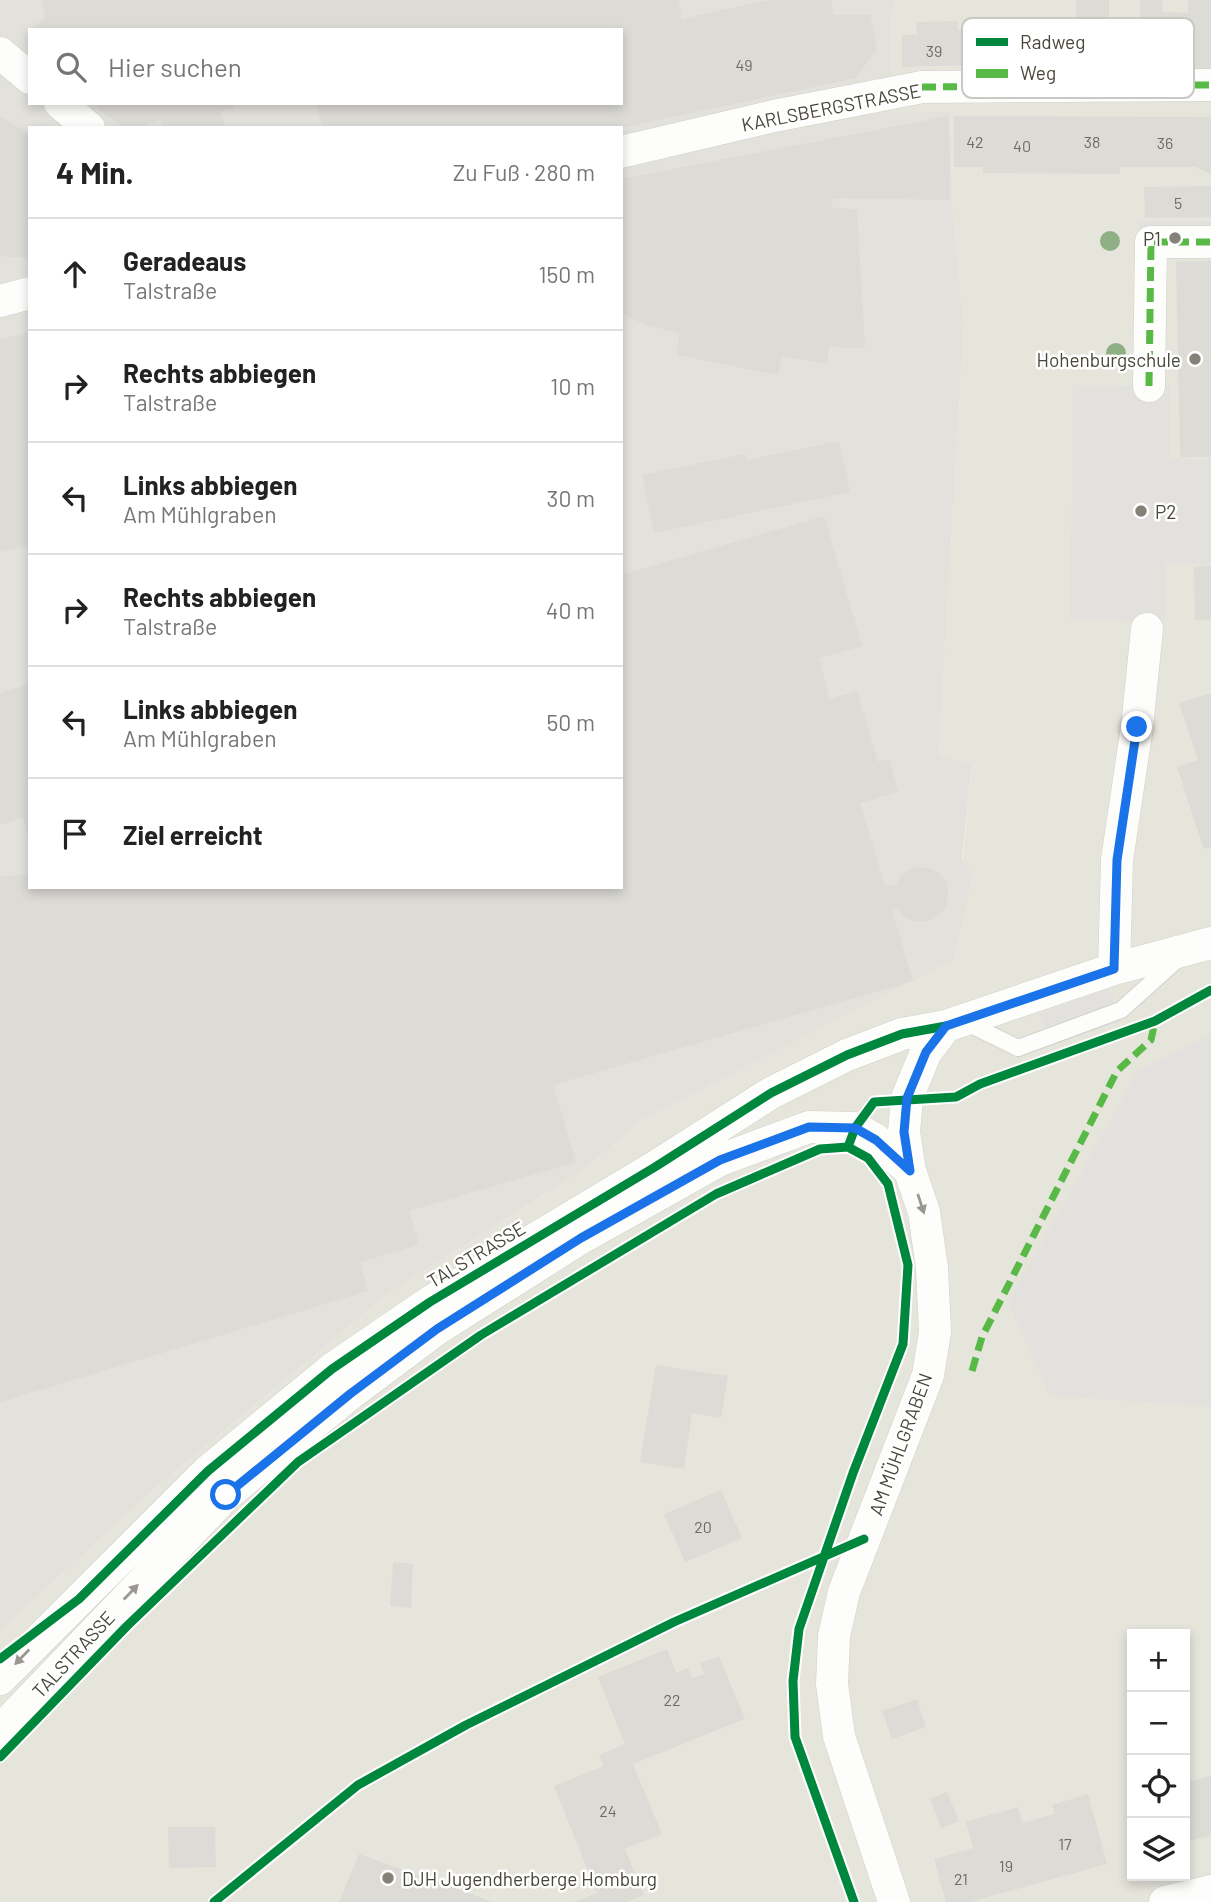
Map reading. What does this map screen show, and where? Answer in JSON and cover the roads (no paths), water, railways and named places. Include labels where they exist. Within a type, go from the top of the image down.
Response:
[{"type":"street","points":[[0,53],[28,76]]},
{"type":"street","name":"KARLSBERGSTRASSE","points":[[623,152],[774,116],[922,87],[962,87]]},
{"type":"street","points":[[62,105],[87,126]]},
{"type":"street","points":[[1149,386],[1151,242],[1211,242]]},
{"type":"street","points":[[0,300],[28,293]]},
{"type":"street","points":[[1114,969],[1117,860],[1137,727],[1147,629]]},
{"type":"street","name":"TALSTRASSE","points":[[0,1679],[208,1471],[332,1368],[430,1302],[655,1167],[771,1093],[847,1055],[902,1034],[954,1023],[1114,969],[1200,946]]},
{"type":"street","name":"AM MÜHLGRABEN","points":[[894,1902],[839,1736],[832,1684],[834,1636],[844,1592],[928,1375],[935,1332],[932,1268],[924,1212],[910,1171],[904,1132],[907,1098],[926,1052],[954,1023]]},
{"type":"street","name":"TALSTRASSE","points":[[0,1731],[226,1495],[350,1394],[437,1329],[581,1238],[720,1160],[809,1127],[855,1128],[876,1140],[910,1171]]},
{"type":"street","points":[[1165,1902],[1211,1891]]},
{"type":"lane","points":[[954,1023],[1018,1048],[1121,1010],[1200,946]]},
{"type":"place","name":"P1","points":[[1175,238]]},
{"type":"place","name":"Hohenburgschule","points":[[1195,359]]},
{"type":"place","name":"P2","points":[[1141,511]]},
{"type":"place","name":"DJH Jugendherberge Homburg","points":[[388,1878]]}]
